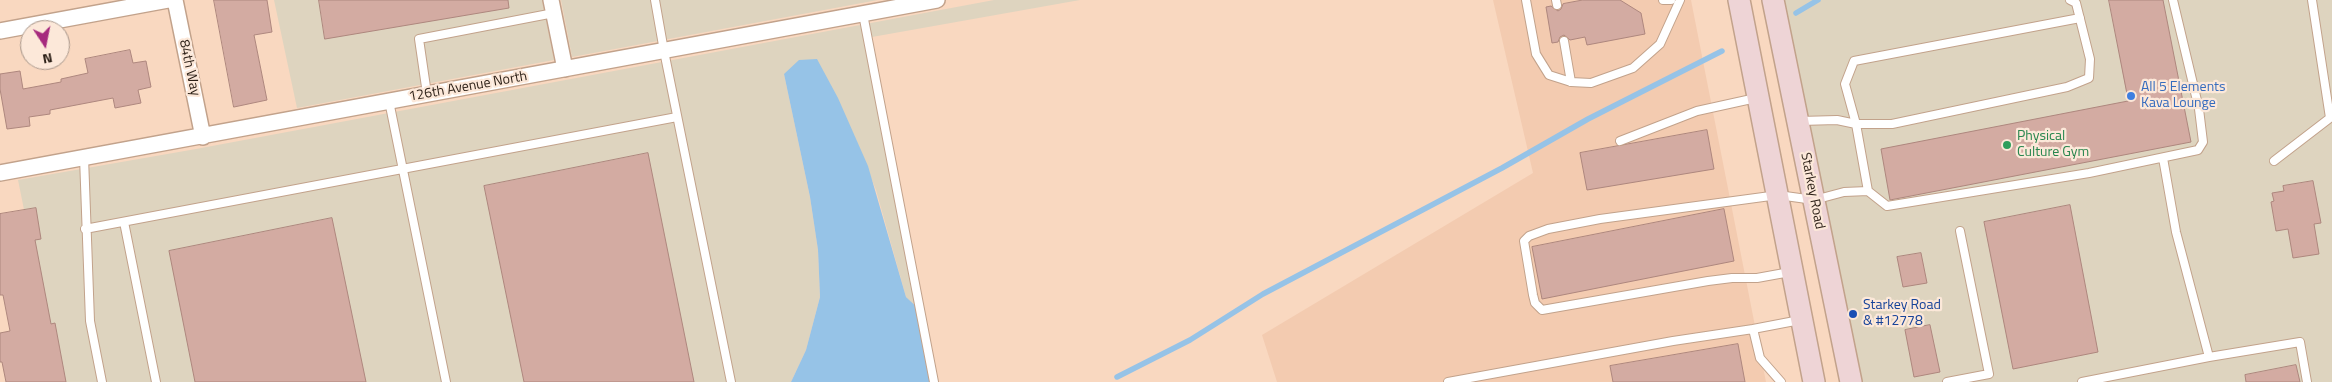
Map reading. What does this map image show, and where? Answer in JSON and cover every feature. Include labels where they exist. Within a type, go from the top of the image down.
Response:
[{"type":"main road","points":[[1739,0],[1814,382]]},
{"type":"main road","name":"Starkey Road","points":[[1773,0],[1851,382]]},
{"type":"street","points":[[0,31],[168,0]]},
{"type":"street","name":"84th Way","points":[[175,0],[204,137]]},
{"type":"street","name":"126th Avenue North","points":[[0,173],[204,137],[937,0]]},
{"type":"street","points":[[553,7],[565,69]]},
{"type":"lane","points":[[656,0],[664,51],[731,382]]},
{"type":"lane","points":[[1526,0],[1536,54],[1549,75],[1571,82],[1591,83],[1633,68],[1660,44],[1680,0]]},
{"type":"lane","points":[[1663,0],[1671,0]]},
{"type":"lane","points":[[1798,121],[1837,120],[1856,124],[1892,124],[2067,87],[2089,78],[2090,59],[2076,3],[2070,0]]},
{"type":"lane","points":[[1792,271],[1757,278],[1724,279],[1542,310],[1535,303],[1524,241],[1529,236],[1548,229],[1600,219],[1778,195],[1814,200],[1844,192],[1868,191],[1887,206],[2089,173],[2198,150],[2203,142],[2199,109],[2189,59],[2173,0]]},
{"type":"lane","points":[[2274,161],[2330,118],[2312,0]]},
{"type":"lane","points":[[427,94],[419,39],[553,7]]},
{"type":"lane","points":[[863,14],[934,382]]},
{"type":"lane","points":[[1868,191],[1856,124],[1846,84],[1854,61],[2080,18]]},
{"type":"lane","points":[[1564,41],[1571,82]]},
{"type":"lane","points":[[1620,140],[1697,111],[1758,97]]},
{"type":"lane","points":[[389,101],[446,382]]},
{"type":"lane","points":[[85,229],[677,117]]},
{"type":"lane","points":[[84,157],[85,229],[90,321],[102,382]]},
{"type":"lane","points":[[2163,158],[2176,232],[2209,356]]},
{"type":"lane","points":[[124,222],[156,382]]},
{"type":"lane","points":[[1947,382],[1989,374],[1960,230]]},
{"type":"lane","points":[[1448,382],[1664,342],[1802,320]]},
{"type":"lane","points":[[1753,329],[1760,358],[1782,382]]},
{"type":"lane","points":[[2082,382],[2209,356],[2300,342],[2307,382]]},
{"type":"shaded area","points":[[274,0],[542,0],[554,60],[297,108]]},
{"type":"shaded area","points":[[561,0],[878,0],[572,57]]},
{"type":"shaded area","points":[[994,0],[1080,0],[872,37],[920,310],[906,297],[876,190],[854,135],[784,74],[810,197],[818,250],[820,297],[806,350],[791,382],[59,382],[18,180],[196,149]]},
{"type":"shaded area","points":[[1493,0],[1691,0],[1766,382],[1277,382],[1262,335],[1533,173]]},
{"type":"shaded area","points":[[1783,0],[2332,0],[2332,382],[1861,382]]},
{"type":"water","points":[[817,59],[838,98],[868,166],[906,297],[920,310],[931,382],[791,382],[806,350],[820,297],[818,250],[810,197],[784,74],[799,60]]},
{"type":"building","points":[[214,0],[267,0],[272,32],[254,35],[267,100],[234,107]]},
{"type":"building","points":[[319,0],[508,0],[509,8],[325,39]]},
{"type":"building","points":[[1583,0],[1620,0],[1641,13],[1645,34],[1587,45],[1585,37],[1570,40],[1564,35],[1560,37],[1558,42],[1552,43],[1546,7],[1551,6],[1558,11],[1563,4]]},
{"type":"building","points":[[2109,0],[2163,0],[2191,142],[1890,200],[1881,149],[2128,101]]},
{"type":"building","points":[[130,50],[133,63],[146,61],[151,87],[138,90],[141,103],[115,108],[113,98],[50,110],[50,114],[29,117],[30,126],[7,129],[0,89],[0,74],[20,71],[23,89],[61,82],[61,79],[88,73],[85,59]]},
{"type":"building","points":[[1707,130],[1714,169],[1587,190],[1580,153]]},
{"type":"building","points":[[648,153],[694,382],[524,382],[484,186]]},
{"type":"building","points":[[2313,181],[2321,223],[2314,224],[2319,254],[2293,258],[2288,229],[2276,231],[2271,202],[2274,201],[2272,193],[2284,191],[2283,186]]},
{"type":"building","points":[[2070,205],[2098,352],[2013,369],[1984,222]]},
{"type":"building","points":[[36,208],[41,239],[35,240],[51,324],[55,323],[66,382],[6,382],[2,362],[0,362],[0,333],[10,331],[3,295],[0,295],[0,214]]},
{"type":"building","points":[[1724,209],[1734,261],[1542,299],[1532,247]]},
{"type":"building","points":[[332,218],[366,382],[195,382],[169,251]]},
{"type":"building","points":[[1921,253],[1927,283],[1903,287],[1897,257]]},
{"type":"building","points":[[1930,325],[1940,372],[1914,377],[1905,330]]},
{"type":"building","points":[[1738,344],[1745,382],[1613,382],[1610,366]]},
{"type":"building","points":[[2296,365],[2300,382],[2246,382],[2245,375]]},
{"type":"waterway","points":[[1796,13],[1818,0]]},
{"type":"waterway","points":[[1117,377],[1190,340],[1263,294],[1502,168],[1588,119],[1722,51]]},
{"type":"place","name":"All 5 Elements Kava Lounge","points":[[2131,96]]},
{"type":"place","name":"Physical Culture Gym","points":[[2007,145]]},
{"type":"place","name":"Starkey Road & #12778","points":[[1853,314]]}]
